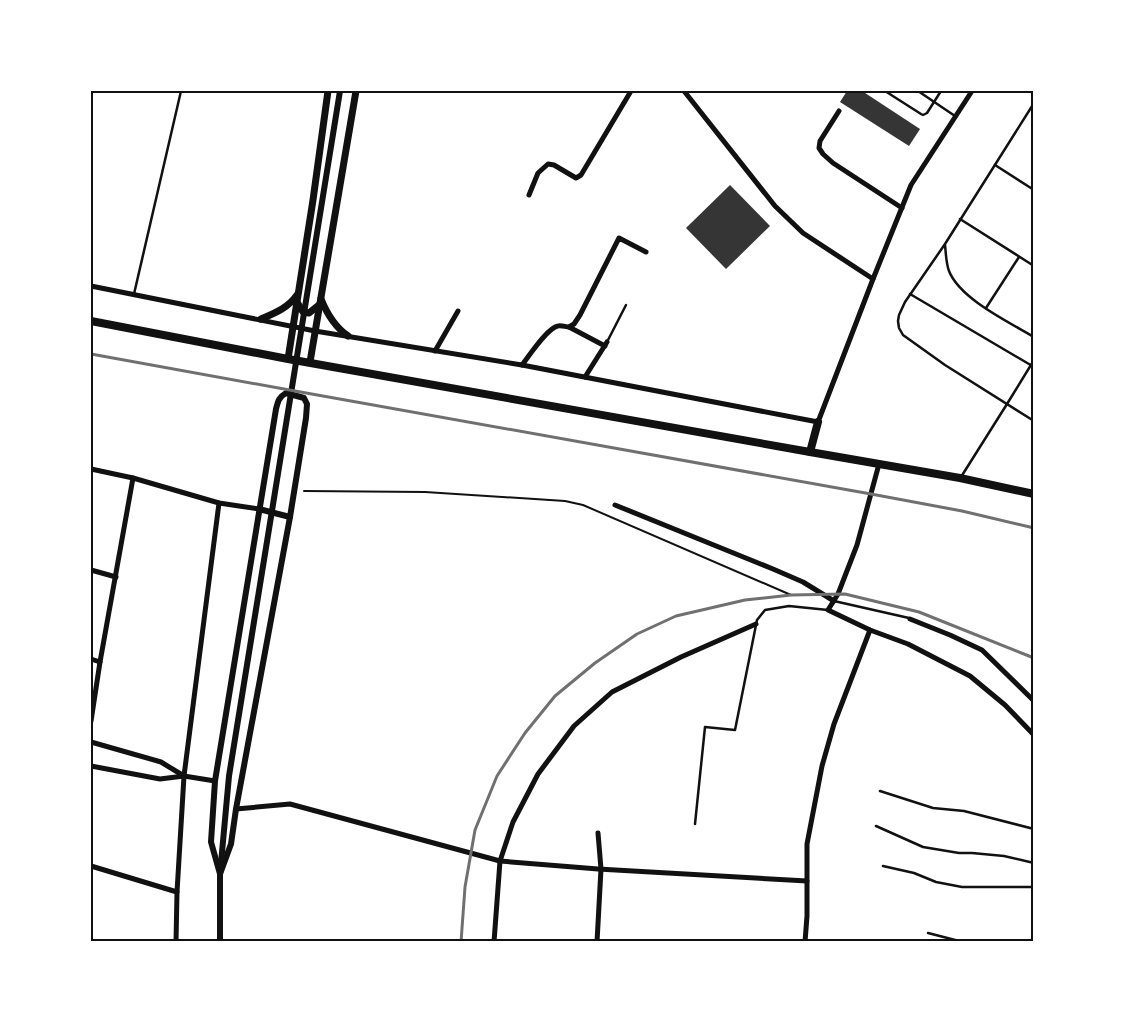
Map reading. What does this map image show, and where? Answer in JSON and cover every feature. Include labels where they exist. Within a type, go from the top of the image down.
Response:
[{"type":"main road","points":[[288,359],[328,91]]},
{"type":"main road","points":[[310,362],[356,91]]},
{"type":"main road","points":[[261,319],[280,311],[292,303],[299,293]]},
{"type":"main road","points":[[298,302],[303,312],[309,313],[320,302]]},
{"type":"main road","points":[[320,302],[336,326],[348,336]]},
{"type":"main road","points":[[91,321],[288,359],[960,478],[1034,494]]},
{"type":"main road","points":[[810,452],[818,422]]},
{"type":"street","points":[[220,942],[220,874],[229,776],[340,91]]},
{"type":"street","points":[[529,195],[538,173],[548,164],[576,178],[581,175],[631,91]]},
{"type":"street","points":[[684,91],[775,206],[803,234],[873,279]]},
{"type":"street","points":[[91,286],[315,331],[522,365],[818,422],[911,184],[972,91]]},
{"type":"street","points":[[839,111],[820,142],[819,148],[833,163],[902,208]]},
{"type":"street","points":[[570,327],[580,315],[619,238],[646,252]]},
{"type":"street","points":[[435,351],[458,311]]},
{"type":"street","points":[[522,365],[544,337],[554,328],[559,326],[570,327],[606,344],[585,377]]},
{"type":"street","points":[[286,393],[304,398],[307,404],[306,418],[231,844],[220,874],[211,842],[215,781],[276,409],[278,400],[286,393]]},
{"type":"street","points":[[879,464],[857,545],[838,594],[828,610],[870,630],[908,644],[970,676],[1005,704],[1034,735]]},
{"type":"street","points":[[91,469],[133,478],[219,503],[259,509],[290,517]]},
{"type":"street","points":[[91,721],[133,478]]},
{"type":"street","points":[[176,942],[184,776],[219,503]]},
{"type":"street","points":[[615,505],[781,572],[834,601]]},
{"type":"street","points":[[91,570],[116,578]]},
{"type":"street","points":[[910,619],[982,650],[1034,702]]},
{"type":"street","points":[[494,942],[500,861],[514,822],[538,774],[574,726],[612,692],[680,657],[756,624]]},
{"type":"street","points":[[805,942],[808,844],[822,766],[834,724],[870,630]]},
{"type":"street","points":[[91,659],[100,662]]},
{"type":"street","points":[[91,742],[161,762],[184,776]]},
{"type":"street","points":[[91,766],[160,779],[184,776],[215,781]]},
{"type":"street","points":[[236,809],[290,804],[500,861],[807,881]]},
{"type":"street","points":[[597,942],[601,869],[598,833]]},
{"type":"street","points":[[91,866],[177,892]]},
{"type":"street","points":[[460,942],[470,942]]},
{"type":"lane","points":[[134,294],[181,91]]},
{"type":"lane","points":[[886,91],[923,115],[927,113],[941,91]]},
{"type":"lane","points":[[918,91],[956,117]]},
{"type":"lane","points":[[1034,103],[945,244],[910,294],[899,315],[899,328],[903,336],[1034,421]]},
{"type":"lane","points":[[995,164],[1034,190]]},
{"type":"lane","points":[[960,219],[1034,266]]},
{"type":"lane","points":[[945,244],[946,263],[953,280],[963,292],[1034,337]]},
{"type":"lane","points":[[986,308],[1019,256]]},
{"type":"lane","points":[[910,294],[1034,367]]},
{"type":"lane","points":[[606,344],[626,305]]},
{"type":"lane","points":[[960,478],[1034,360]]},
{"type":"lane","points":[[834,601],[910,619]]},
{"type":"lane","points":[[695,824],[706,727],[735,730],[757,620],[766,610],[789,606],[828,610]]},
{"type":"lane","points":[[880,791],[933,808],[964,811],[1034,829]]},
{"type":"lane","points":[[876,826],[923,847],[959,853],[1004,856],[1034,863]]},
{"type":"lane","points":[[883,866],[936,882],[962,887],[1034,887]]},
{"type":"lane","points":[[928,933],[963,942]]},
{"type":"path","points":[[294,491],[425,492],[565,501],[583,505],[791,595]]},
{"type":"building","points":[[847,91],[862,91],[920,129],[909,146],[840,102]]},
{"type":"building","points":[[730,185],[770,226],[726,269],[686,228]]},
{"type":"railway","points":[[91,354],[871,494],[962,511],[1034,528]]},
{"type":"railway","points":[[461,942],[465,887],[475,830],[497,776],[525,733],[555,696],[595,663],[637,634],[676,616],[745,600],[791,595],[845,594],[919,612],[1034,658]]}]
